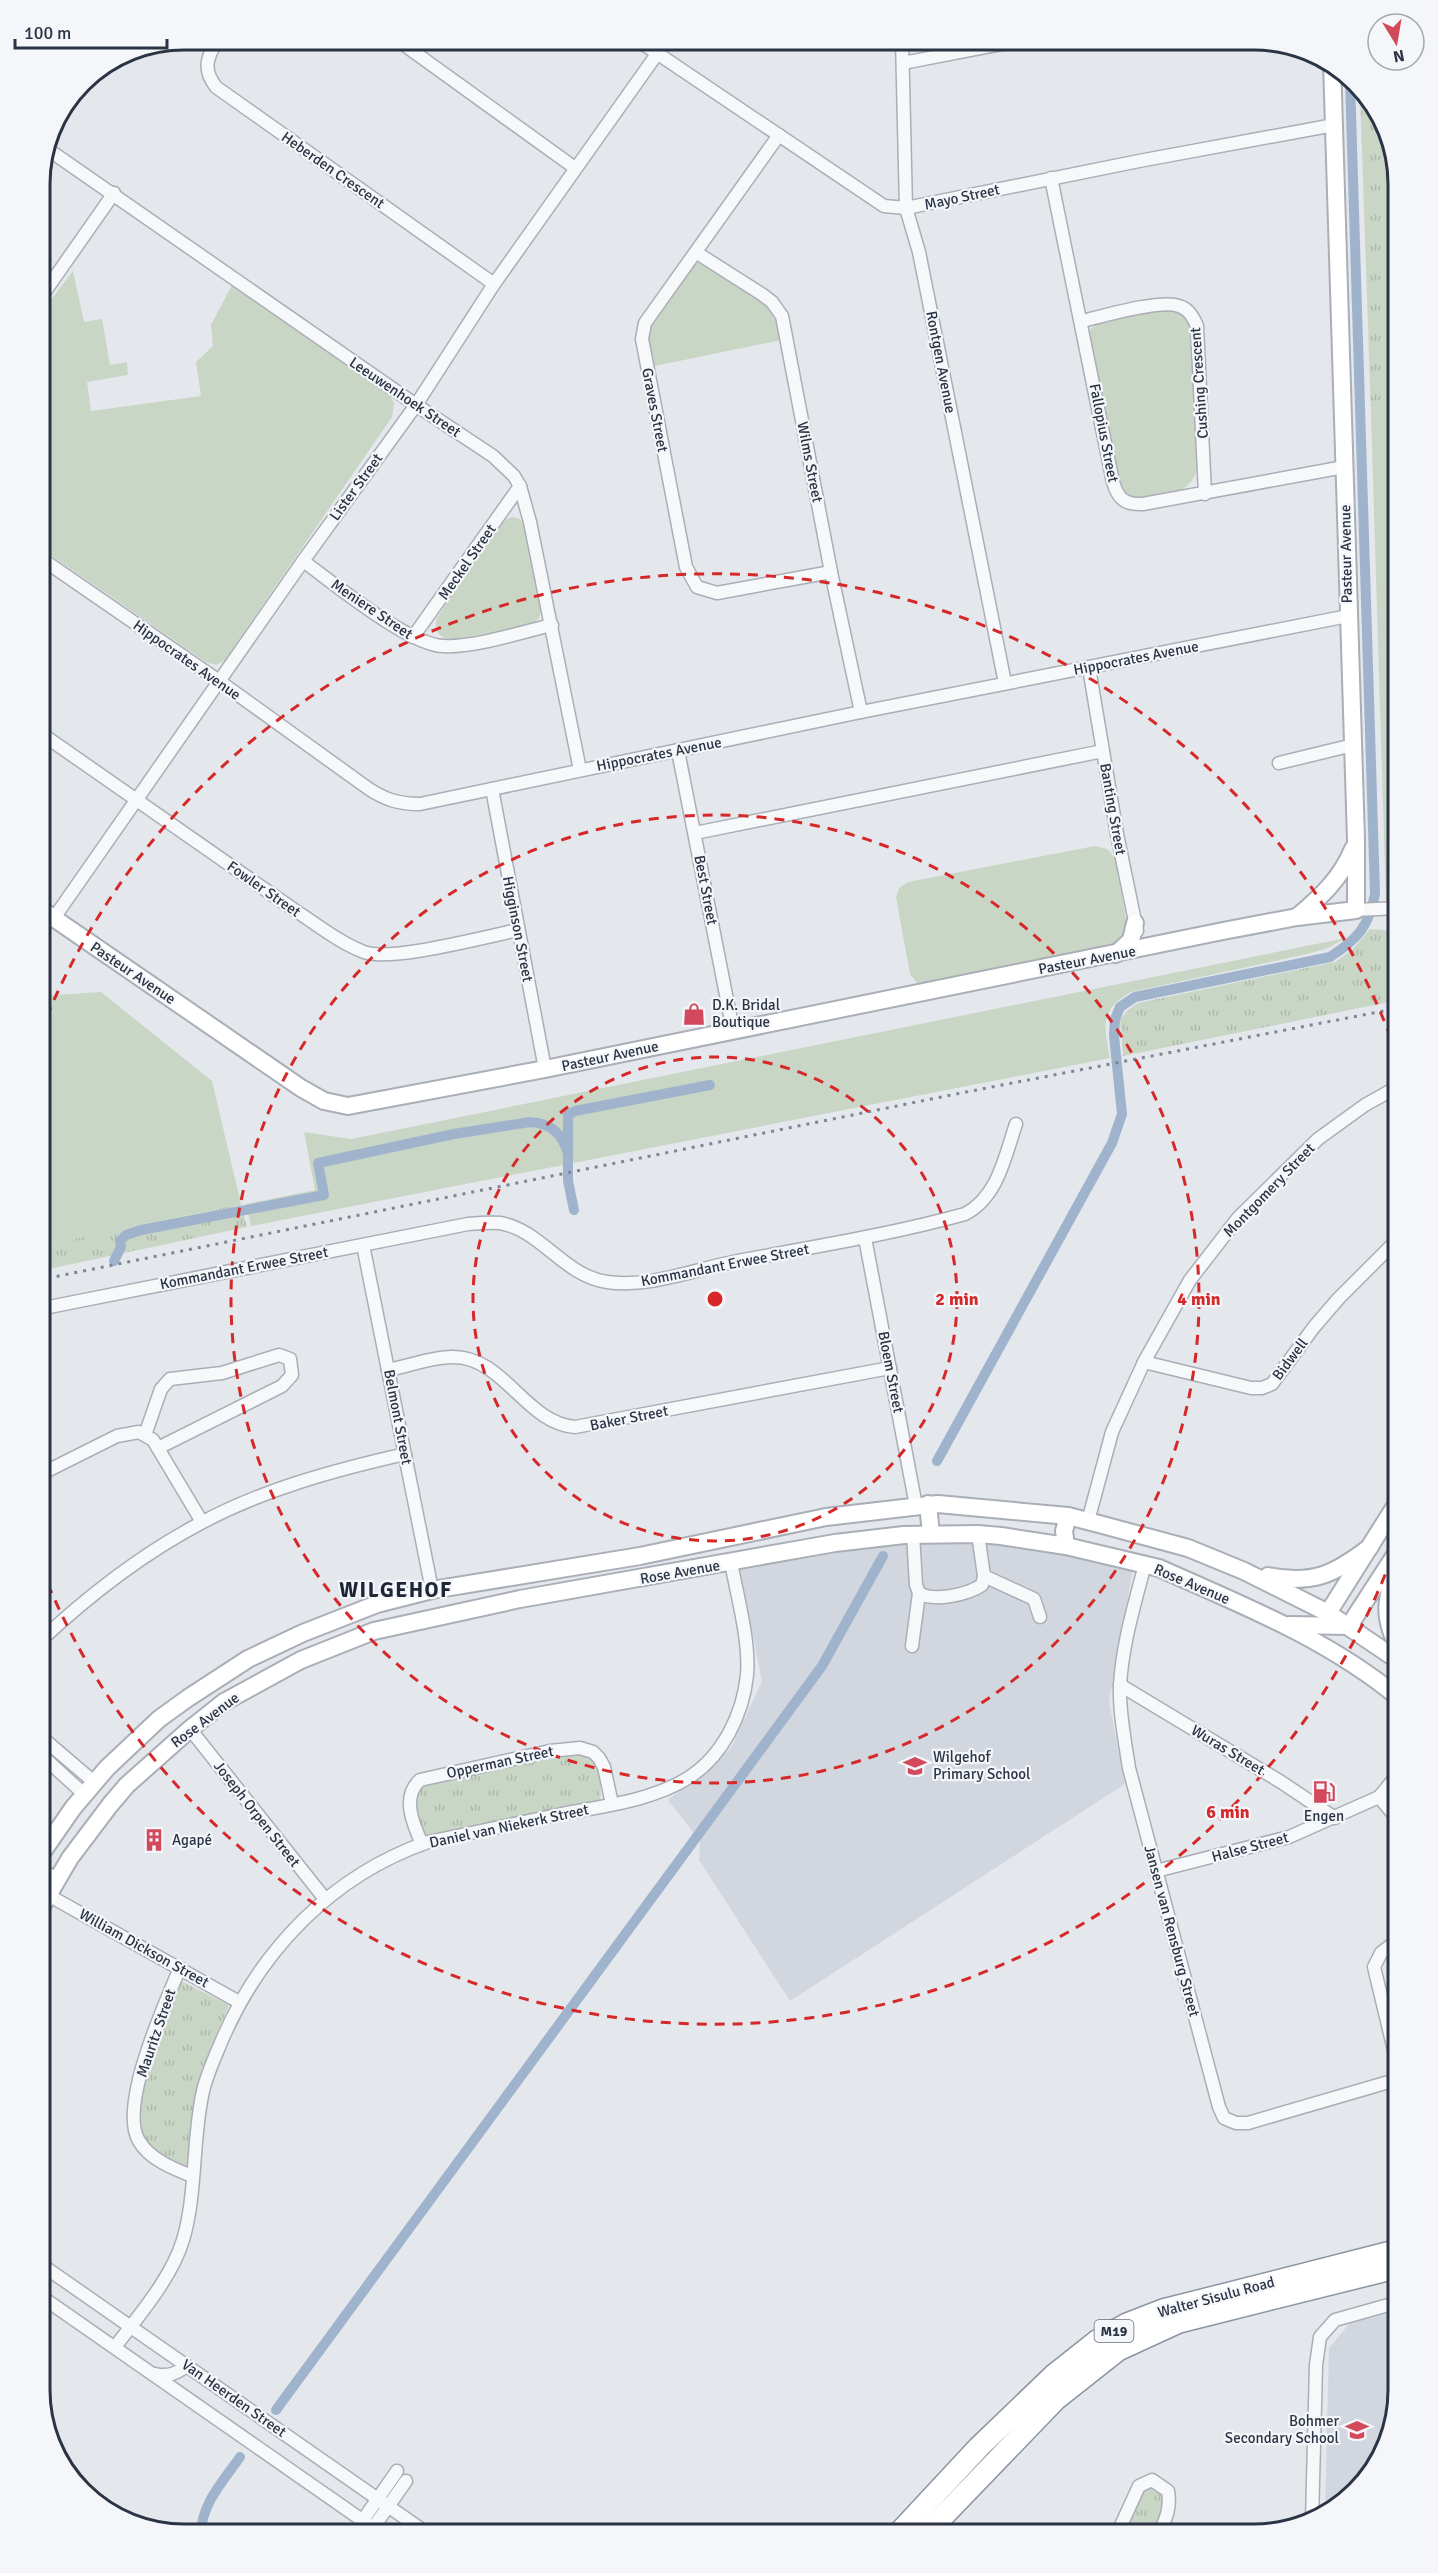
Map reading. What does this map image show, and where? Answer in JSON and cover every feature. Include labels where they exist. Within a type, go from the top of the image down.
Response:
[{"type":"highway","name":"Walter Sisulu Road","points":[[908,2524],[961,2467],[1050,2392],[1166,2318],[1388,2253]]},
{"type":"highway","name":"Walter Sisulu Road","points":[[1166,2318],[1388,2269]]},
{"type":"highway","name":"Walter Sisulu Road","points":[[936,2524],[978,2480],[1050,2392]]},
{"type":"highway","points":[[961,2467],[978,2480]]},
{"type":"street","name":"Heberden Crescent","points":[[211,50],[206,65],[208,76],[216,87],[494,284]]},
{"type":"street","points":[[411,50],[575,168]]},
{"type":"street","name":"Mayo Street","points":[[651,50],[884,206],[906,208],[1051,178],[1334,125]]},
{"type":"street","name":"Rontgen Avenue","points":[[902,50],[906,208],[919,252],[1005,683]]},
{"type":"street","points":[[903,63],[970,50]]},
{"type":"street","name":"Lister Street","points":[[54,918],[303,561],[416,405],[494,284],[657,54]]},
{"type":"street","name":"Pasteur Avenue","points":[[50,915],[301,1088],[334,1104],[361,1106],[1298,916],[1358,910],[1332,75]]},
{"type":"street","name":"Graves Street","points":[[779,135],[645,323],[642,339],[686,567],[697,587],[717,593],[831,572]]},
{"type":"street","name":"Leeuwenhoek Street","points":[[53,152],[416,405],[493,456],[514,476],[520,486],[530,522],[580,770]]},
{"type":"street","name":"Fallopius Street","points":[[1051,178],[1117,494],[1132,504],[1205,494],[1344,467]]},
{"type":"street","points":[[50,284],[114,193]]},
{"type":"street","name":"Wilms Street","points":[[697,253],[763,295],[782,316],[831,572],[861,712]]},
{"type":"street","name":"Cushing Crescent","points":[[1082,321],[1171,304],[1187,310],[1194,317],[1197,335],[1205,494]]},
{"type":"street","name":"Meckel Street","points":[[413,637],[520,486]]},
{"type":"street","name":"Meniere Street","points":[[303,561],[413,637],[434,645],[453,646],[552,625]]},
{"type":"street","name":"Hippocrates Avenue","points":[[50,565],[386,799],[400,804],[420,804],[861,712],[1348,616]]},
{"type":"street","name":"Banting Street","points":[[1089,668],[1139,950]]},
{"type":"street","name":"Fowler Street","points":[[50,740],[332,935],[363,952],[391,954],[518,930]]},
{"type":"street","points":[[1279,764],[1353,746]]},
{"type":"street","name":"Best Street","points":[[678,751],[733,1030]]},
{"type":"street","points":[[695,833],[1102,751]]},
{"type":"street","name":"Higginson Street","points":[[492,789],[545,1069]]},
{"type":"street","points":[[1298,916],[1320,898],[1342,873],[1356,840]]},
{"type":"street","points":[[1358,910],[1388,909]]},
{"type":"street","points":[[1116,954],[1131,940],[1136,923]]},
{"type":"street","name":"Montgomery Street","points":[[1093,1522],[1112,1432],[1144,1362],[1190,1280],[1238,1218],[1318,1139],[1365,1105],[1388,1092]]},
{"type":"street","name":"Kommandant Erwee Street","points":[[50,1307],[468,1224],[500,1223],[537,1242],[573,1270],[604,1282],[640,1283],[730,1263],[865,1238],[952,1218],[976,1208],[988,1197],[1016,1124]]},
{"type":"street","name":"Bloem Street","points":[[865,1238],[915,1506]]},
{"type":"street","name":"Belmont Street","points":[[363,1245],[405,1454],[439,1589]]},
{"type":"street","name":"Bidwell","points":[[1144,1362],[1251,1388],[1262,1388],[1272,1384],[1314,1327],[1339,1298],[1388,1249]]},
{"type":"street","points":[[145,1434],[161,1389],[170,1379],[222,1373],[279,1355],[290,1359],[291,1375],[282,1386],[158,1448]]},
{"type":"street","name":"Baker Street","points":[[388,1370],[451,1356],[472,1360],[485,1366],[547,1419],[562,1426],[575,1427],[890,1368]]},
{"type":"street","points":[[50,1470],[117,1436],[132,1432],[145,1434],[153,1440],[202,1522]]},
{"type":"street","points":[[50,1633],[118,1576],[202,1522],[314,1477],[405,1454]]},
{"type":"street","points":[[915,1506],[931,1534]]},
{"type":"street","points":[[912,1646],[919,1593],[908,1534],[915,1506]]},
{"type":"street","name":"Rose Avenue","points":[[50,1841],[89,1788],[159,1719],[248,1659],[303,1633],[377,1604],[439,1589],[709,1542],[826,1517],[915,1506],[1068,1516],[1093,1522],[1188,1548],[1244,1571],[1329,1620],[1349,1626],[1388,1653]]},
{"type":"street","points":[[1066,1546],[1064,1531],[1068,1516]]},
{"type":"street","points":[[1353,1664],[1337,1642],[1329,1620],[1388,1518]]},
{"type":"street","points":[[1093,1522],[1095,1552]]},
{"type":"street","points":[[1125,1560],[1130,1532]]},
{"type":"street","points":[[745,1534],[750,1559]]},
{"type":"street","name":"Rose Avenue","points":[[50,1892],[96,1822],[127,1785],[224,1702],[301,1660],[350,1639],[452,1613],[835,1543],[908,1534],[978,1534],[1066,1546],[1152,1566],[1287,1625],[1353,1664],[1388,1690]]},
{"type":"street","points":[[919,1593],[929,1599],[966,1592],[981,1585],[984,1576],[978,1534]]},
{"type":"street","points":[[709,1542],[722,1564]]},
{"type":"street","points":[[1152,1566],[1164,1542]]},
{"type":"street","points":[[1244,1571],[1289,1580],[1314,1579],[1348,1564],[1370,1547]]},
{"type":"street","name":"Daniel van Niekerk Street","points":[[115,2347],[166,2275],[183,2241],[203,2091],[238,2002],[268,1958],[289,1933],[325,1899],[372,1868],[422,1844],[647,1796],[688,1778],[714,1753],[737,1720],[747,1673],[747,1653],[722,1564]]},
{"type":"street","name":"Jansen van Rensburg Street","points":[[1152,1566],[1131,1619],[1120,1685],[1121,1715],[1129,1768],[1219,2108],[1224,2118],[1248,2123],[1388,2082]]},
{"type":"street","points":[[1349,1626],[1388,1566]]},
{"type":"street","points":[[984,1576],[1034,1599],[1040,1617]]},
{"type":"street","points":[[439,1589],[452,1613]]},
{"type":"street","points":[[410,1596],[416,1621]]},
{"type":"street","points":[[1388,1599],[1386,1606],[1388,1617]]},
{"type":"street","points":[[1287,1625],[1329,1620]]},
{"type":"street","name":"Wuras Street","points":[[1120,1685],[1281,1782],[1335,1818]]},
{"type":"street","points":[[188,1698],[204,1718]]},
{"type":"street","points":[[159,1719],[184,1734]]},
{"type":"street","name":"Joseph Orpen Street","points":[[184,1734],[325,1899]]},
{"type":"street","points":[[50,1747],[89,1788]]},
{"type":"street","name":"Opperman Street","points":[[422,1844],[410,1809],[410,1794],[420,1780],[550,1751],[580,1748],[593,1752],[604,1767],[612,1804]]},
{"type":"street","points":[[50,1761],[89,1788]]},
{"type":"street","points":[[107,1768],[127,1785]]},
{"type":"street","name":"Halse Street","points":[[1156,1871],[1289,1837],[1379,1797],[1388,1786]]},
{"type":"street","points":[[1379,1797],[1388,1808]]},
{"type":"street","points":[[73,1808],[96,1822]]},
{"type":"street","name":"William Dickson Street","points":[[52,1888],[238,2002]]},
{"type":"street","points":[[1388,1948],[1382,1953],[1374,1967],[1388,2025]]},
{"type":"street","name":"Mauritz Street","points":[[180,1968],[155,2027],[141,2070],[135,2100],[135,2134],[144,2148],[160,2161],[192,2176]]},
{"type":"street","name":"Van Heerden Street","points":[[50,2271],[413,2523]]},
{"type":"street","name":"Van Heerden Street","points":[[50,2303],[368,2523]]},
{"type":"street","points":[[1312,2511],[1316,2365],[1319,2342],[1329,2325],[1343,2316],[1388,2305]]},
{"type":"street","points":[[153,2374],[164,2376],[176,2373],[187,2366]]},
{"type":"street","points":[[374,2523],[379,2498],[398,2471]]},
{"type":"street","points":[[376,2523],[406,2481]]},
{"type":"street","points":[[1124,2524],[1139,2487],[1147,2481],[1156,2481],[1168,2491],[1170,2502],[1163,2524]]},
{"type":"shaded area","name":"Wilgehof Primary School","points":[[953,1541],[1005,1543],[1133,1569],[1109,1702],[1125,1784],[790,2001],[699,1860],[700,1841],[668,1800],[731,1748],[762,1681],[740,1570],[877,1546]]},
{"type":"shaded area","name":"Bohmer Secondary School","points":[[1388,2314],[1387,2407],[1384,2424],[1371,2457],[1349,2484],[1325,2504],[1329,2348],[1350,2323]]},
{"type":"green space","points":[[1360,102],[1375,124],[1381,140],[1388,183],[1388,390],[1371,414]]},
{"type":"green space","points":[[698,263],[708,264],[755,294],[772,314],[781,340],[650,367],[648,336],[656,312],[689,267]]},
{"type":"green space","points":[[73,271],[84,322],[102,319],[110,365],[127,362],[128,375],[87,382],[91,411],[201,396],[196,362],[213,346],[211,325],[232,285],[389,395],[394,403],[392,417],[224,661],[216,665],[206,662],[50,555],[50,301]]},
{"type":"green space","points":[[1172,308],[1186,314],[1193,330],[1197,469],[1188,485],[1181,490],[1173,494],[1135,501],[1120,492],[1088,337],[1090,330],[1098,322]]},
{"type":"green space","points":[[1388,390],[1388,903],[1386,903],[1371,414]]},
{"type":"green space","points":[[512,517],[520,519],[526,528],[542,606],[539,618],[530,626],[448,640],[444,638],[437,631],[437,618],[501,521]]},
{"type":"green space","points":[[1095,846],[1107,849],[1115,858],[1127,925],[1125,937],[1111,948],[929,986],[917,983],[910,974],[896,897],[899,888],[908,882]]},
{"type":"green space","points":[[1370,929],[1388,930],[1388,1002],[1123,1056],[1120,1019],[1138,1003],[1335,962],[1352,950]]},
{"type":"green space","points":[[1346,938],[1326,949],[1303,955],[1131,992],[1113,1005],[1106,1020],[1110,1058],[251,1226],[246,1204],[315,1190],[304,1132],[351,1139]]},
{"type":"green space","points":[[101,992],[212,1081],[241,1204],[50,1244],[50,995]]},
{"type":"green space","points":[[241,1204],[247,1227],[50,1269],[50,1244]]},
{"type":"green space","points":[[579,1754],[589,1756],[595,1764],[601,1791],[600,1801],[429,1838],[421,1830],[413,1801],[416,1792],[424,1782]]},
{"type":"green space","points":[[181,1981],[229,2005],[211,2047],[200,2084],[188,2164],[184,2167],[174,2166],[140,2140],[140,2096],[156,2037]]},
{"type":"green space","points":[[1148,2484],[1155,2488],[1160,2493],[1163,2505],[1158,2524],[1129,2524],[1135,2501]]},
{"type":"waterway","points":[[937,1461],[1112,1143],[1122,1114],[1114,1036],[1115,1019],[1120,1007],[1135,997],[1330,957],[1355,938],[1369,915],[1375,894],[1350,90]]},
{"type":"waterway","points":[[574,1210],[568,1181],[568,1115],[575,1111],[710,1085]]},
{"type":"waterway","points":[[114,1261],[121,1247],[120,1241],[126,1235],[141,1230],[324,1195],[318,1163],[454,1134],[530,1122],[550,1127],[555,1131],[563,1141],[568,1154]]},
{"type":"waterway","points":[[276,2410],[822,1666],[883,1556]]},
{"type":"waterway","points":[[202,2523],[209,2503],[240,2457]]},
{"type":"railway","points":[[50,1278],[961,1093],[1388,1010]]},
{"type":"place","name":"D.K. Bridal Boutique","points":[[694,1014]]},
{"type":"place","name":"Wilgehof Primary School","points":[[915,1766]]},
{"type":"place","name":"Engen","points":[[1324,1792]]},
{"type":"place","name":"Agapé","points":[[154,1840]]},
{"type":"place","name":"Bohmer Secondary School","points":[[1357,2430]]},
{"type":"district","name":"WILGEHOF","points":[[396,1590]]}]
